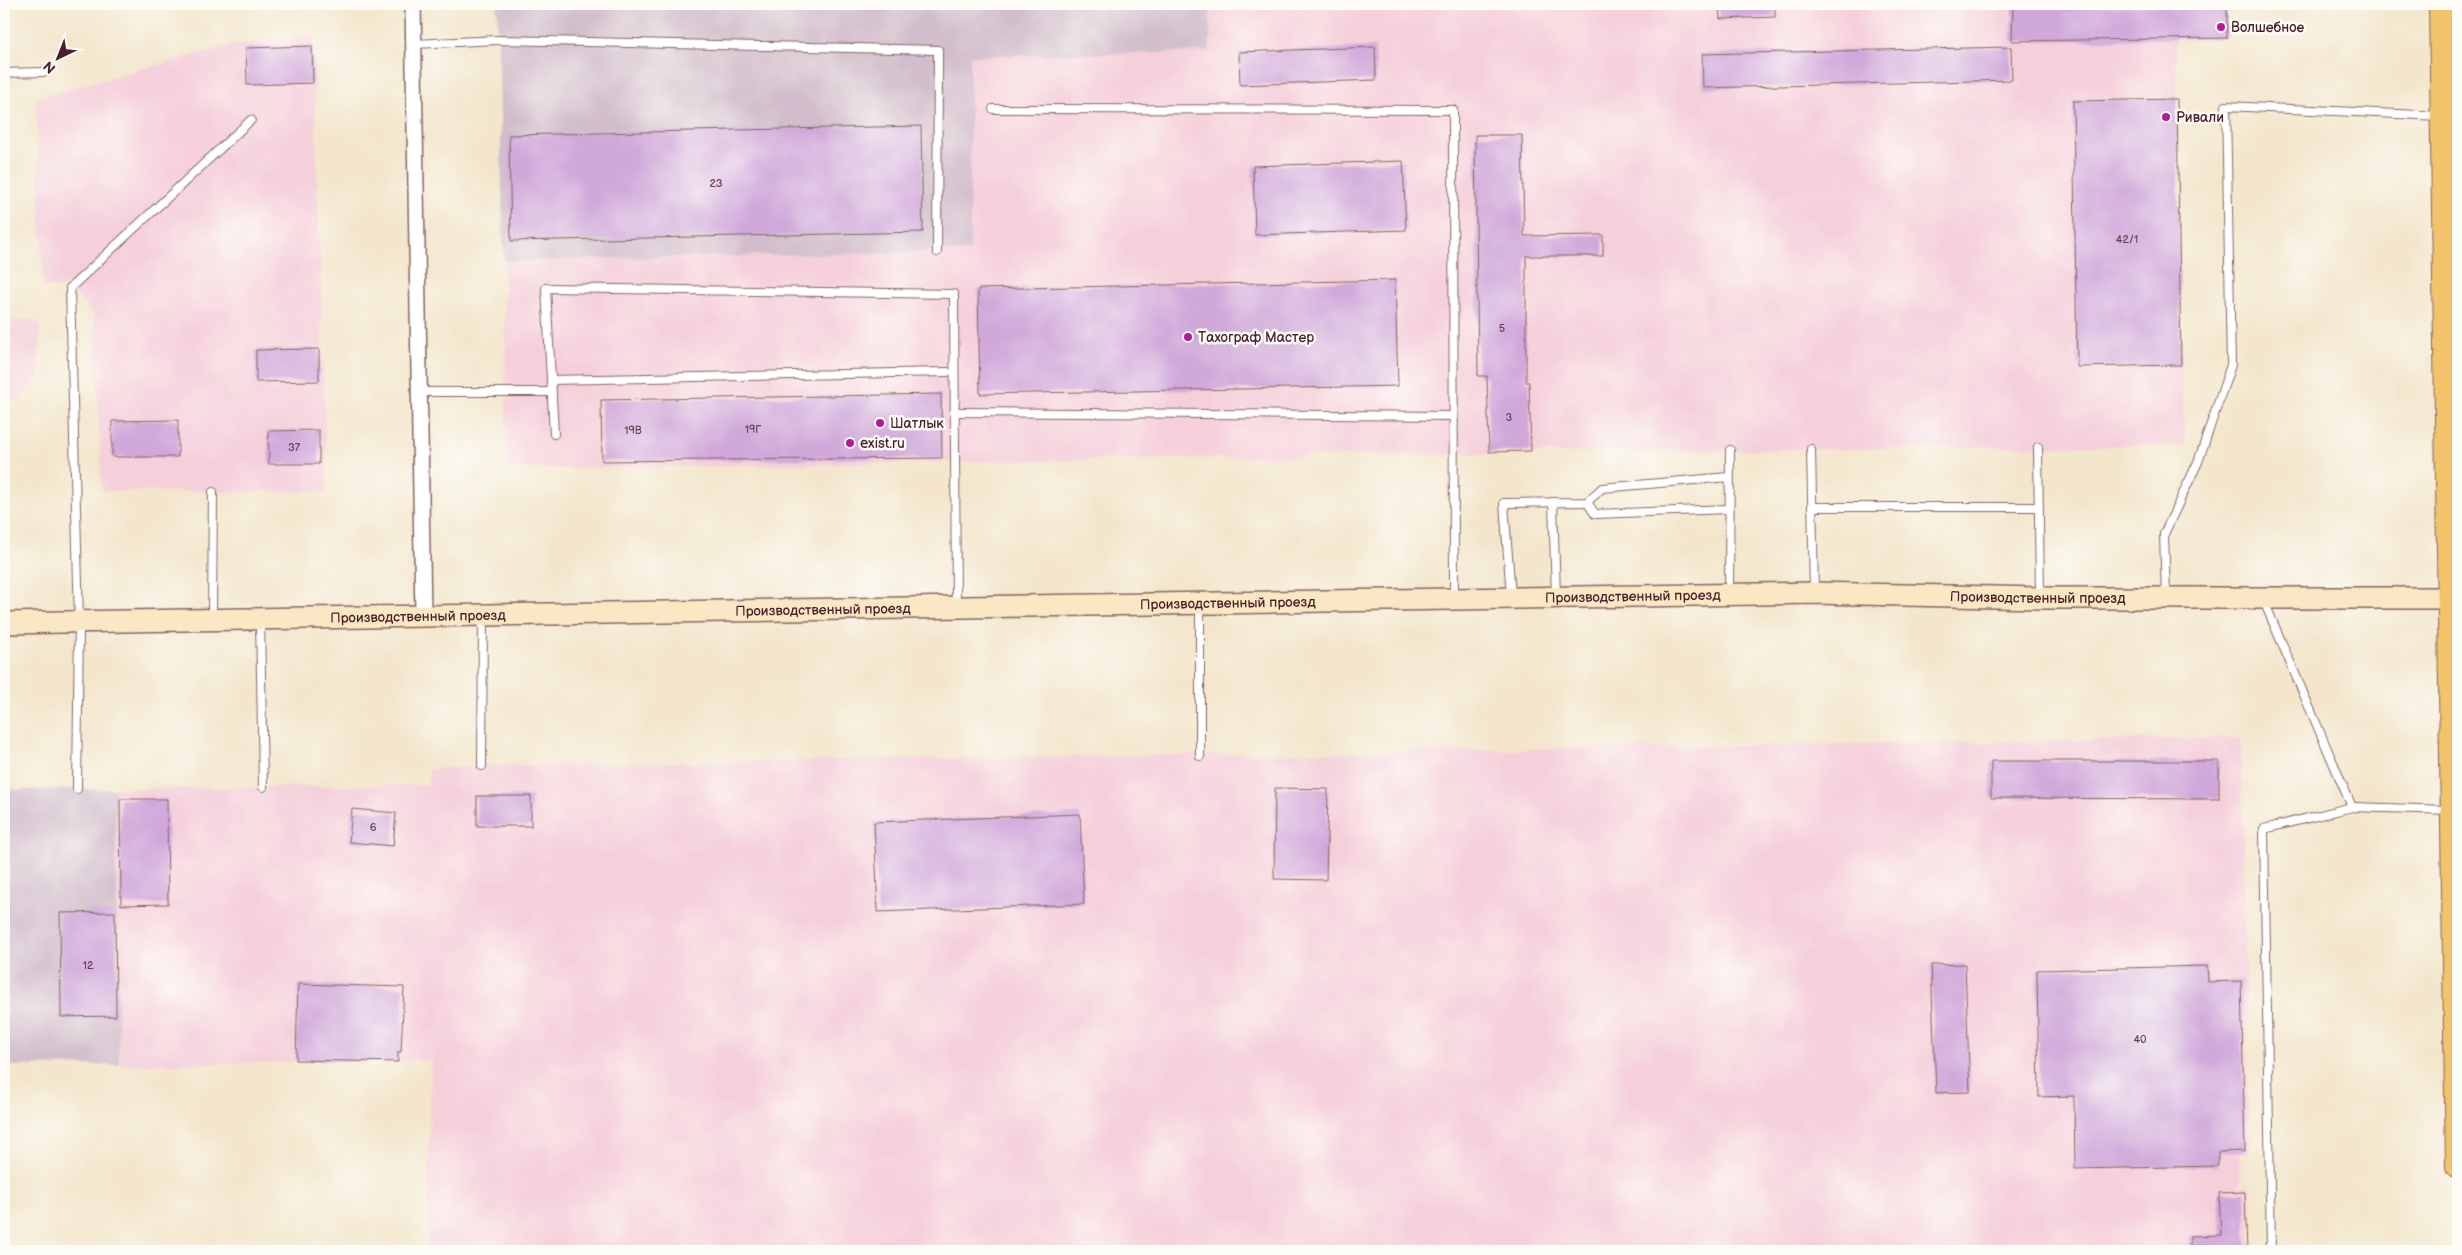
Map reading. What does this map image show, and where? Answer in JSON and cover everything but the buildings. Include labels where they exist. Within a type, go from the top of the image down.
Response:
[{"type":"main road","points":[[2441,4],[2458,1167]]},
{"type":"street","points":[[413,4],[423,616]]},
{"type":"street","name":"Производственный проезд","points":[[4,623],[1814,594],[2040,598],[2451,598]]},
{"type":"lane","points":[[414,44],[498,40],[938,50],[937,252]]},
{"type":"lane","points":[[4,73],[44,72]]},
{"type":"lane","points":[[2166,597],[2164,534],[2198,462],[2232,365],[2226,106],[2443,116]]},
{"type":"lane","points":[[992,109],[1453,110],[1452,416],[1454,599]]},
{"type":"lane","points":[[76,789],[79,621],[70,288],[251,120]]},
{"type":"lane","points":[[554,434],[546,288],[954,294],[956,607]]},
{"type":"lane","points":[[551,380],[948,372]]},
{"type":"lane","points":[[419,392],[552,392]]},
{"type":"lane","points":[[954,412],[1452,416]]},
{"type":"lane","points":[[2038,446],[2040,598]]},
{"type":"lane","points":[[1810,449],[1814,594]]},
{"type":"lane","points":[[1729,595],[1730,450]]},
{"type":"lane","points":[[1511,598],[1504,503],[1587,502],[1602,488],[1730,477]]},
{"type":"lane","points":[[212,619],[213,492]]},
{"type":"lane","points":[[1553,502],[1556,598]]},
{"type":"lane","points":[[1587,502],[1595,514],[1730,509]]},
{"type":"lane","points":[[1812,507],[2039,507]]},
{"type":"lane","points":[[2262,597],[2352,807]]},
{"type":"lane","points":[[1200,603],[1200,756]]},
{"type":"lane","points":[[482,766],[483,615]]},
{"type":"lane","points":[[260,618],[263,787]]},
{"type":"lane","points":[[2271,1251],[2264,829],[2352,807],[2452,810]]},
{"type":"shaded area","points":[[497,4],[1210,4],[1210,52],[970,56],[970,251],[504,261]]},
{"type":"shaded area","points":[[1210,4],[2227,4],[2227,38],[2176,39],[2181,365],[2185,445],[1730,450],[507,469],[504,261],[969,251],[970,56],[1210,52]]},
{"type":"shaded area","points":[[313,37],[327,492],[102,491],[94,316],[70,288],[43,287],[36,98],[232,45]]},
{"type":"shaded area","points":[[4,320],[34,320],[40,325],[39,374],[25,394],[4,404]]},
{"type":"shaded area","points":[[2241,738],[2249,1153],[2240,1153],[2240,1186],[2250,1187],[2252,1251],[427,1251],[431,1060],[119,1065],[115,789],[428,785],[429,769],[482,766]]},
{"type":"shaded area","points":[[115,789],[119,1065],[4,1066],[4,790]]},
{"type":"place","name":"Волшебное","points":[[2221,27]]},
{"type":"place","name":"Ривали","points":[[2166,117]]},
{"type":"place","name":"Тахограф Мастер","points":[[1188,337]]},
{"type":"place","name":"Шатлык","points":[[880,423]]},
{"type":"place","name":"exist.ru","points":[[850,443]]}]
